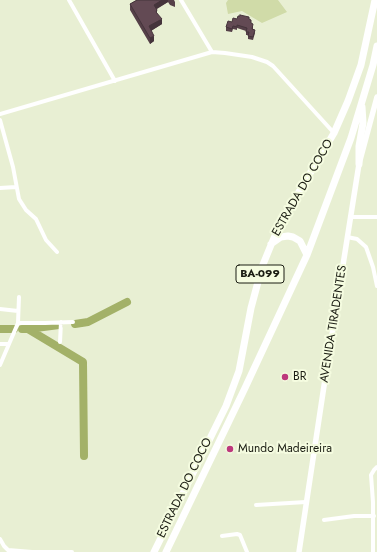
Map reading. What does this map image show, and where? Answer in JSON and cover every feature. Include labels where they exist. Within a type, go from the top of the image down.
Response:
[{"type":"highway","name":"ESTRADA DO COCO","points":[[154,552],[226,406],[239,371],[251,308],[262,267],[281,222],[334,133],[348,101],[361,65],[375,0]]},
{"type":"highway","name":"ESTRADA DO COCO","points":[[166,552],[307,255],[351,138],[377,46]]},
{"type":"highway","points":[[359,164],[359,146],[363,123],[361,105]]},
{"type":"highway","points":[[271,245],[281,237],[293,237],[300,242],[307,255]]},
{"type":"street","points":[[70,0],[115,81]]},
{"type":"street","points":[[181,0],[212,52]]},
{"type":"street","points":[[0,114],[212,52],[238,54],[267,62],[273,66],[334,133]]},
{"type":"street","name":"AVENIDA TIRADENTES","points":[[300,552],[306,502],[350,217],[359,164],[377,97]]},
{"type":"street","points":[[0,120],[13,167],[19,199],[22,205],[36,219],[46,240],[57,252]]},
{"type":"street","points":[[0,188],[16,186]]},
{"type":"street","points":[[350,217],[377,217]]},
{"type":"street","points":[[347,237],[357,239],[366,247],[374,267],[377,286]]},
{"type":"street","points":[[0,365],[18,323],[20,297]]},
{"type":"street","points":[[0,309],[18,311]]},
{"type":"street","points":[[60,342],[62,322]]},
{"type":"street","points":[[18,323],[73,322]]},
{"type":"street","points":[[0,344],[9,344]]},
{"type":"street","points":[[373,552],[375,490],[371,475],[375,468]]},
{"type":"street","points":[[256,505],[306,502]]},
{"type":"street","points":[[324,520],[354,516],[374,516]]},
{"type":"street","points":[[222,536],[240,535],[247,552]]},
{"type":"street","points":[[0,539],[8,550],[32,552],[72,552]]},
{"type":"green space","points":[[228,0],[278,0],[287,12],[262,23],[242,11],[228,14],[226,3]]},
{"type":"building","points":[[137,0],[162,0],[154,5],[157,10],[156,12],[162,19],[149,26],[154,36],[150,38],[130,4]]},
{"type":"building","points":[[240,15],[249,17],[251,20],[251,23],[253,24],[252,29],[255,30],[253,37],[248,36],[249,32],[246,32],[247,28],[237,25],[237,27],[233,26],[232,29],[226,27],[228,21],[232,22],[233,18],[237,19]]},
{"type":"waterway","points":[[75,324],[88,322],[127,302]]},
{"type":"waterway","points":[[28,329],[59,325]]},
{"type":"waterway","points":[[0,329],[14,329]]},
{"type":"waterway","points":[[22,329],[28,329],[83,362],[84,456]]},
{"type":"place","name":"BR","points":[[285,377]]},
{"type":"place","name":"Mundo Madeireira","points":[[230,449]]}]
